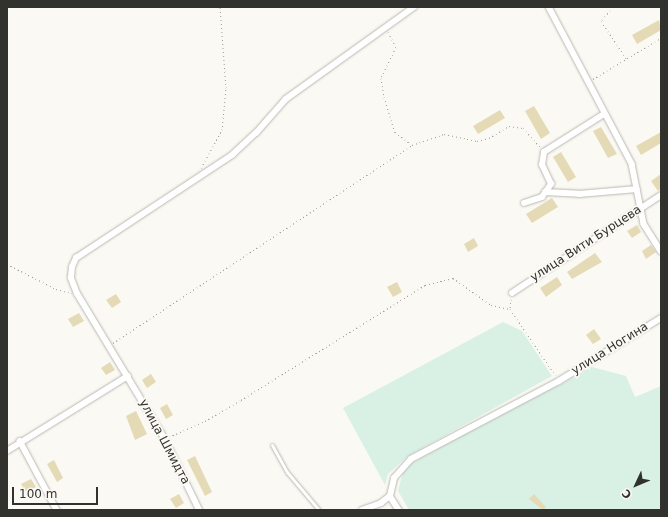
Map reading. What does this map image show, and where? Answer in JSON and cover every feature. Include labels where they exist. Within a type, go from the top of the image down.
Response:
[{"type":"street","name":"улица Шмидта","points":[[199,510],[164,438],[110,345],[77,294],[71,278],[76,258],[198,176],[232,155],[256,133],[286,99],[414,7]]},
{"type":"street","points":[[549,7],[587,83],[632,164],[644,224],[661,251]]},
{"type":"street","points":[[524,203],[542,197],[551,184],[542,165],[544,152],[604,114]]},
{"type":"street","name":"улица Вити Бурцева","points":[[545,192],[579,194],[637,190]]},
{"type":"street","name":"улица Вити Бурцева","points":[[512,293],[661,195]]},
{"type":"street","name":"улица Ногина","points":[[390,496],[394,478],[411,459],[559,381],[661,318]]},
{"type":"street","points":[[7,452],[20,441],[128,376]]},
{"type":"street","points":[[20,441],[57,510]]},
{"type":"street","points":[[362,510],[381,503],[390,496],[399,510]]},
{"type":"lane","points":[[272,445],[287,472],[319,510]]},
{"type":"path","points":[[198,176],[222,130],[226,88],[220,7]]},
{"type":"path","points":[[613,7],[601,21],[626,58]]},
{"type":"path","points":[[385,27],[396,47],[382,78],[384,97],[396,132],[412,145]]},
{"type":"path","points":[[587,83],[661,38]]},
{"type":"path","points":[[110,345],[412,145],[444,134],[477,141],[489,138],[509,126],[523,128],[544,152]]},
{"type":"path","points":[[7,264],[56,289],[77,294]]},
{"type":"path","points":[[164,438],[205,421],[241,400],[425,285],[453,278],[491,305],[510,309]]},
{"type":"path","points":[[512,293],[510,309],[559,381]]},
{"type":"green space","points":[[503,322],[522,331],[552,376],[408,456],[388,474],[385,485],[343,408]]},
{"type":"green space","points":[[592,367],[626,376],[635,397],[661,386],[661,510],[409,510],[398,491],[404,468],[555,381],[558,386]]},
{"type":"building","points":[[659,20],[661,30],[637,44],[632,35]]},
{"type":"building","points":[[534,106],[550,133],[541,139],[525,111]]},
{"type":"building","points":[[500,110],[505,118],[478,134],[473,126]]},
{"type":"building","points":[[601,127],[617,154],[608,158],[593,131]]},
{"type":"building","points":[[661,132],[661,143],[641,155],[636,146]]},
{"type":"building","points":[[561,152],[576,177],[568,182],[553,157]]},
{"type":"building","points":[[661,174],[661,188],[658,191],[651,181]]},
{"type":"building","points":[[552,198],[558,207],[532,223],[526,214]]},
{"type":"building","points":[[637,225],[641,232],[632,238],[627,231]]},
{"type":"building","points":[[474,238],[478,246],[468,252],[464,244]]},
{"type":"building","points":[[651,245],[656,252],[646,259],[642,251]]},
{"type":"building","points":[[595,253],[602,262],[572,279],[567,272]]},
{"type":"building","points":[[557,277],[562,285],[546,297],[540,288]]},
{"type":"building","points":[[397,282],[402,292],[393,297],[387,287]]},
{"type":"building","points":[[116,294],[121,302],[112,308],[106,300]]},
{"type":"building","points":[[79,313],[84,321],[73,327],[68,319]]},
{"type":"building","points":[[594,329],[601,339],[593,344],[586,335]]},
{"type":"building","points":[[110,362],[115,370],[106,375],[101,368]]},
{"type":"building","points":[[151,374],[156,382],[147,388],[142,380]]},
{"type":"building","points":[[167,404],[173,415],[166,419],[160,408]]},
{"type":"building","points":[[136,411],[147,434],[135,440],[126,416]]},
{"type":"building","points":[[195,456],[212,492],[205,496],[187,460]]},
{"type":"building","points":[[54,460],[63,478],[57,482],[47,464]]},
{"type":"building","points":[[31,479],[36,487],[26,492],[21,484]]},
{"type":"building","points":[[179,494],[184,503],[176,508],[170,499]]},
{"type":"building","points":[[534,494],[546,507],[543,510],[529,499]]}]
